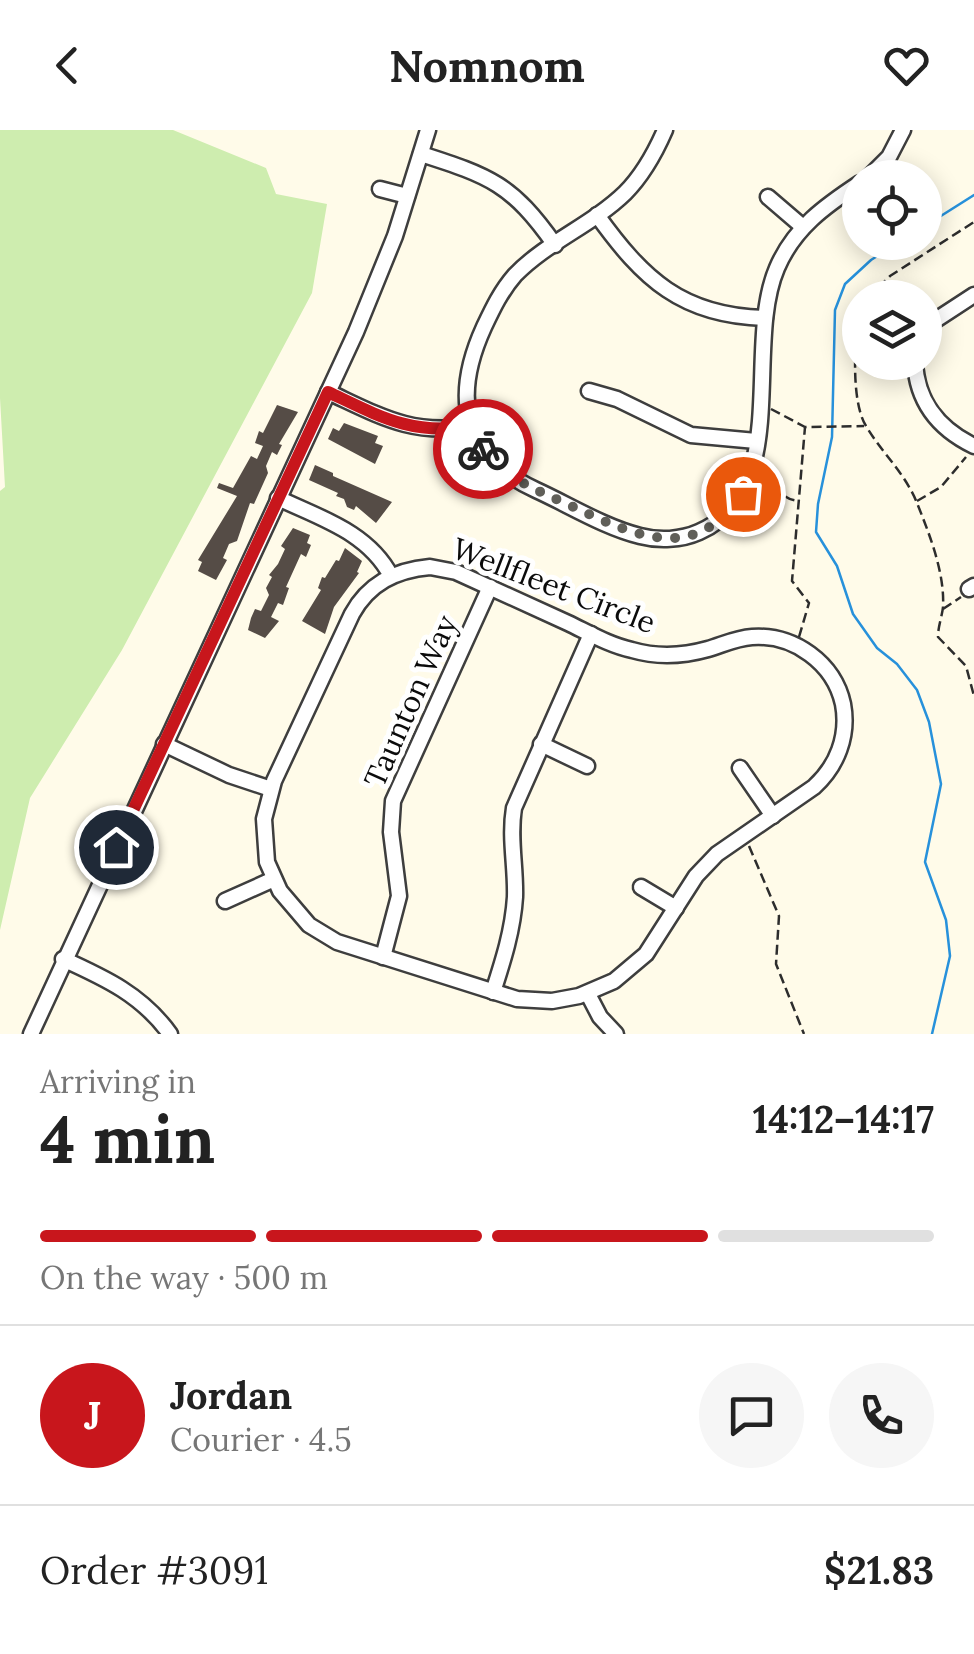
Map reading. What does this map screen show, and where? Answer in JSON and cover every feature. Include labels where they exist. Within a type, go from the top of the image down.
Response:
[{"type":"street","points":[[31,1034],[376,284],[428,130]]},
{"type":"street","points":[[666,130],[636,182],[518,272],[492,309],[467,368],[465,396],[471,426],[489,457],[510,476],[642,537],[668,540],[705,529],[735,505],[752,474],[764,318],[776,269],[803,227],[842,195]]},
{"type":"street","points":[[885,160],[904,130]]},
{"type":"street","points":[[421,154],[475,171],[500,184],[532,212],[555,245]]},
{"type":"street","points":[[380,190],[408,196]]},
{"type":"street","points":[[768,197],[803,227]]},
{"type":"street","points":[[597,215],[634,264],[662,288],[712,311],[764,318]]},
{"type":"street","points":[[942,316],[974,295]]},
{"type":"street","points":[[918,380],[928,410],[946,430],[973,446]]},
{"type":"street","points":[[589,391],[617,398],[691,435],[756,441]]},
{"type":"street","points":[[328,392],[411,428],[471,426]]},
{"type":"street","points":[[278,498],[353,534],[373,550],[391,576],[368,592],[352,614],[271,788],[264,837],[274,880],[309,926],[337,942],[493,992],[538,1001],[588,994],[631,969],[654,943],[706,864],[821,781],[836,759],[844,734],[843,707],[834,682],[818,660],[796,646]]},
{"type":"street","name":"Wellfleet Circle","points":[[391,576],[412,569],[439,568],[632,651],[662,655],[693,653],[753,637],[796,646]]},
{"type":"street","name":"Taunton Way","points":[[382,957],[399,896],[391,832],[394,800],[490,587]]},
{"type":"street","points":[[493,992],[512,921],[514,808],[592,634]]},
{"type":"street","points":[[164,744],[230,775],[271,788]]},
{"type":"street","points":[[540,744],[588,766]]},
{"type":"street","points":[[740,768],[772,816]]},
{"type":"street","points":[[225,902],[274,880]]},
{"type":"street","points":[[641,886],[676,908]]},
{"type":"street","points":[[64,959],[127,990],[150,1009],[170,1034]]},
{"type":"street","points":[[588,994],[600,1017],[616,1034]]},
{"type":"path","points":[[886,280],[974,222]]},
{"type":"path","points":[[857,380],[865,426],[905,478],[916,501],[930,541],[943,608],[938,636],[966,666],[974,696]]},
{"type":"path","points":[[759,406],[805,427],[865,426]]},
{"type":"path","points":[[796,646],[809,603],[792,580],[805,427]]},
{"type":"path","points":[[916,501],[941,487],[973,446]]},
{"type":"path","points":[[752,474],[769,480],[778,495],[800,502]]},
{"type":"path","points":[[943,608],[972,588]]},
{"type":"path","points":[[744,836],[779,916],[776,964],[804,1034]]},
{"type":"green space","points":[[0,130],[173,130],[266,168],[276,194],[327,204],[312,293],[122,650],[30,798],[0,930],[0,491],[5,487],[0,398]]},
{"type":"building","points":[[277,405],[298,412],[279,444],[282,445],[277,455],[272,452],[266,466],[268,473],[254,504],[250,503],[237,541],[229,544],[223,558],[227,560],[216,580],[198,571],[202,562],[198,560],[237,496],[217,488],[219,483],[233,488],[251,456],[257,459],[263,446],[255,443],[259,431],[263,433]]},
{"type":"building","points":[[344,423],[378,436],[375,443],[383,446],[375,464],[328,439],[333,428],[339,431]]},
{"type":"building","points":[[315,465],[392,502],[376,523],[356,506],[354,510],[347,507],[344,499],[336,496],[338,493],[309,480]]},
{"type":"building","points":[[293,528],[310,535],[307,543],[311,545],[306,557],[301,554],[286,587],[289,588],[283,605],[278,603],[271,617],[279,621],[265,638],[248,630],[251,618],[255,609],[261,611],[269,595],[269,575],[278,564],[285,549],[281,546]]},
{"type":"building","points":[[345,548],[362,561],[359,573],[334,607],[325,634],[302,621],[321,590],[318,588],[322,577],[339,561]]},
{"type":"waterway","points":[[942,215],[974,195]]},
{"type":"waterway","points":[[871,260],[845,284],[835,310],[832,437],[816,532],[837,566],[853,614],[877,648],[897,664],[917,690],[929,722],[941,784],[925,862],[946,920],[950,956],[932,1034]]},
{"type":"way so far","points":[[483,449],[499,468],[523,484],[642,537],[668,540],[705,529],[743,494]]},
{"type":"route","points":[[116,847],[328,392],[411,428],[448,430],[471,426],[483,449]]}]
